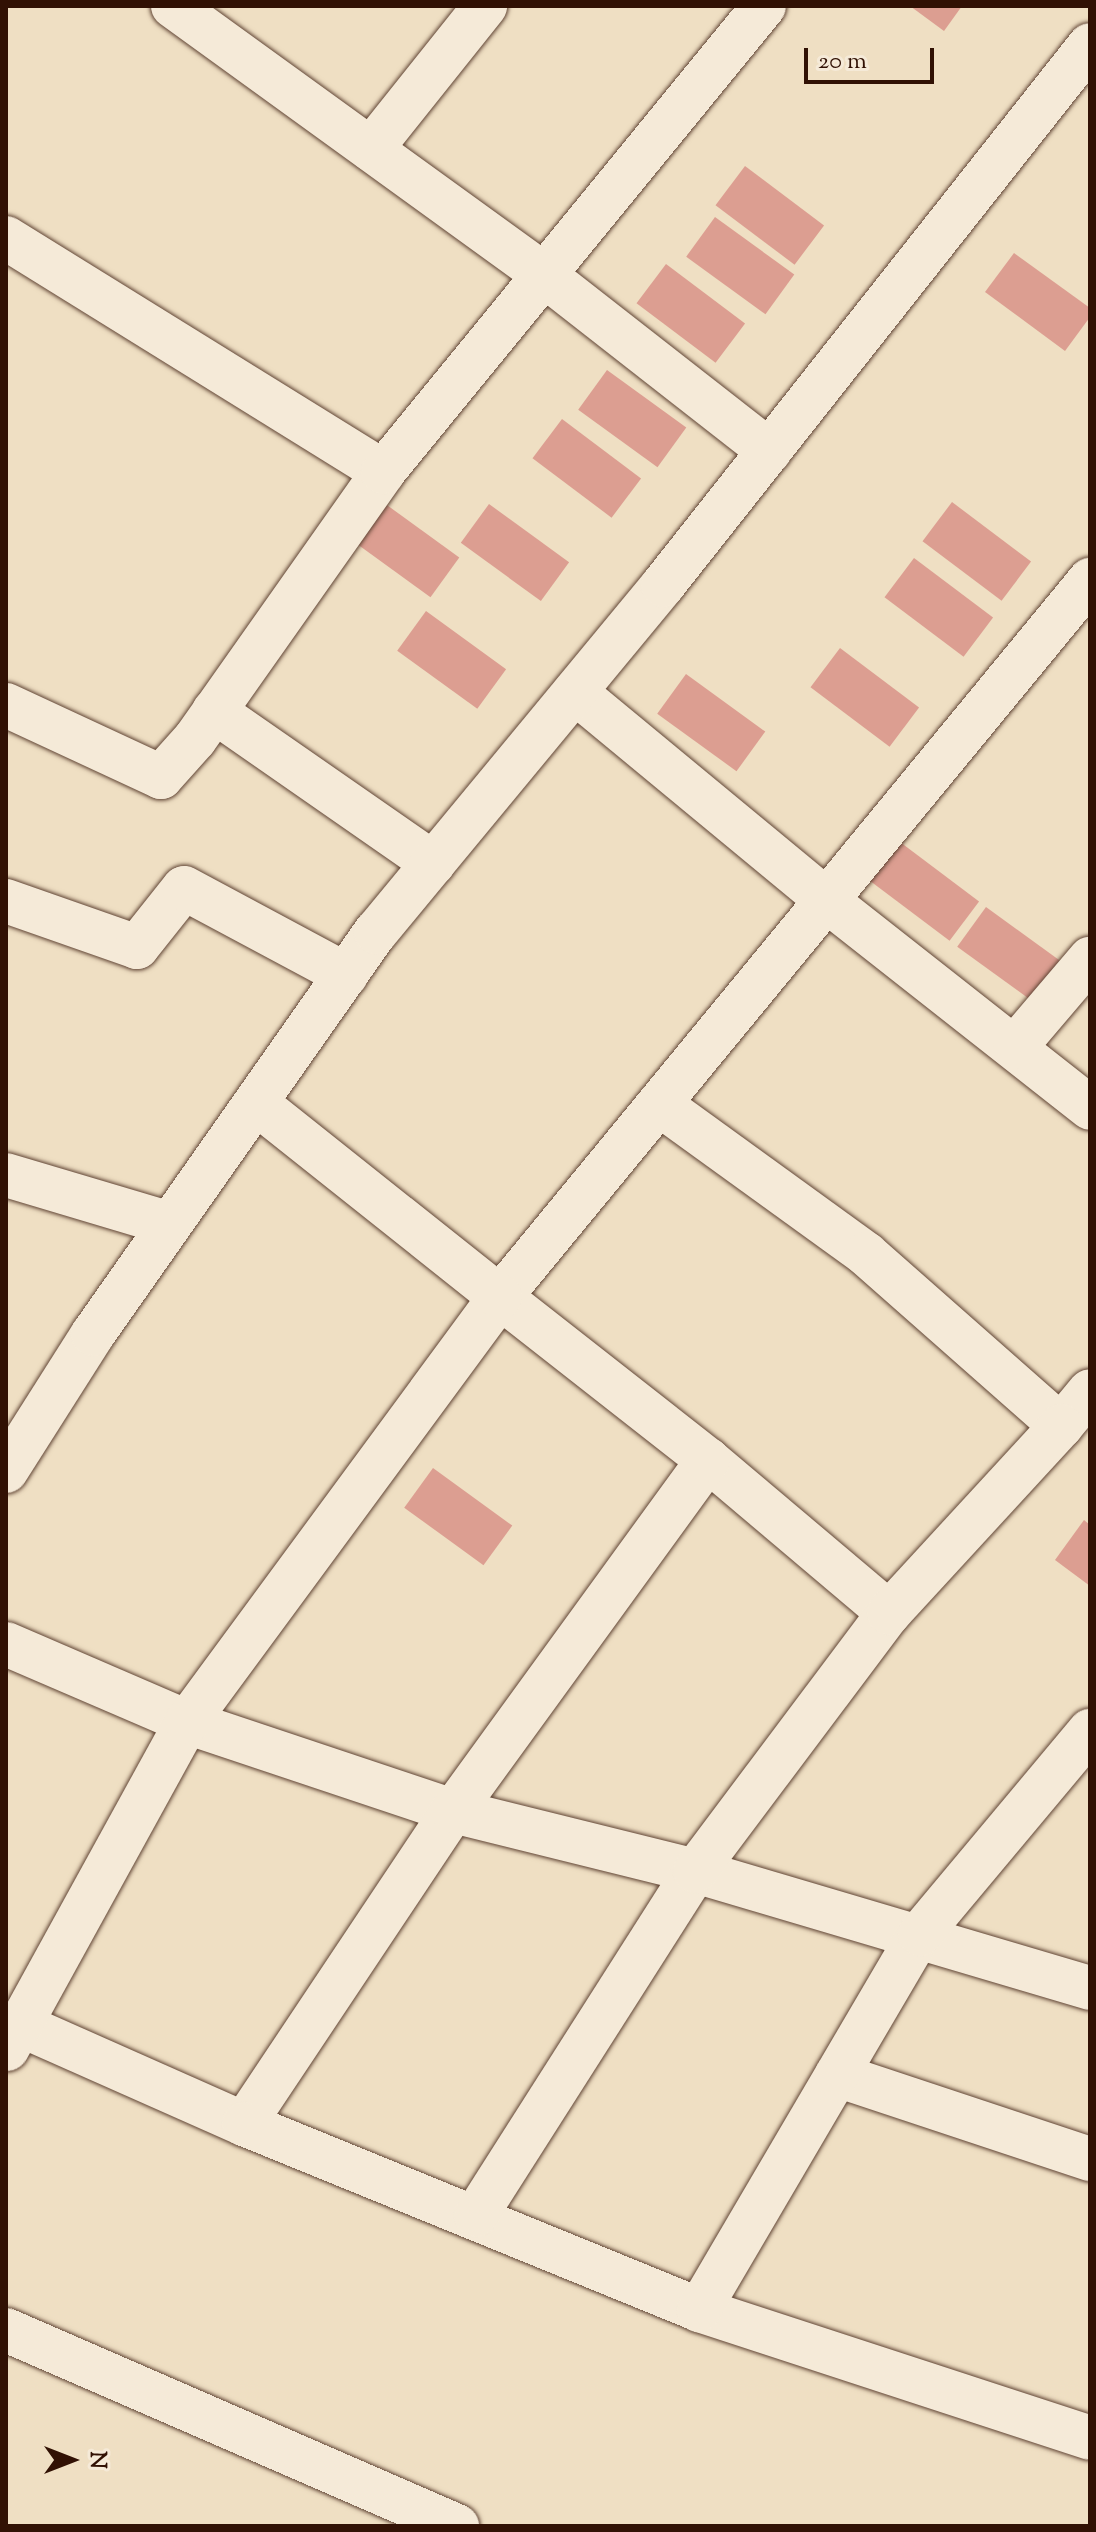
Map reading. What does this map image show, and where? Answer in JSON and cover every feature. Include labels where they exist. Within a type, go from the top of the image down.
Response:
[{"type":"street","points":[[173,6],[544,275],[769,451]]},
{"type":"street","points":[[371,149],[485,6]]},
{"type":"street","points":[[6,705],[161,777],[214,711],[383,472],[764,6]]},
{"type":"street","points":[[8,1464],[170,1224],[346,975],[433,863],[769,451],[1090,45]]},
{"type":"street","points":[[6,238],[383,472]]},
{"type":"street","points":[[1090,580],[500,1297],[187,1722],[14,2038],[476,2215],[699,2310],[1090,2438]]},
{"type":"street","points":[[575,692],[826,900],[1090,1108]]},
{"type":"street","points":[[214,711],[433,863]]},
{"type":"street","points":[[6,901],[137,947],[184,888],[346,975]]},
{"type":"street","points":[[1015,1047],[1090,959]]},
{"type":"street","points":[[256,1103],[708,1460],[889,1613]]},
{"type":"street","points":[[659,1104],[866,1254],[1061,1426]]},
{"type":"street","points":[[6,1175],[170,1224]]},
{"type":"street","points":[[476,2215],[695,1871],[889,1613],[1090,1391]]},
{"type":"street","points":[[244,2124],[453,1811],[708,1460]]},
{"type":"street","points":[[6,1644],[187,1722],[453,1811],[695,1871],[920,1934],[1090,1988]]},
{"type":"street","points":[[699,2310],[920,1934],[1090,1731]]},
{"type":"street","points":[[837,2075],[1090,2159]]},
{"type":"street","points":[[6,2330],[457,2526]]},
{"type":"building","points":[[910,6],[962,6],[944,31]]},
{"type":"building","points":[[745,166],[824,226],[795,265],[716,205]]},
{"type":"building","points":[[715,217],[794,275],[765,314],[686,257]]},
{"type":"building","points":[[1014,253],[1090,308],[1090,317],[1065,351],[985,292]]},
{"type":"building","points":[[666,264],[745,324],[716,363],[637,303]]},
{"type":"building","points":[[607,370],[686,428],[657,467],[578,410]]},
{"type":"building","points":[[562,419],[641,479],[612,518],[533,458]]},
{"type":"building","points":[[380,500],[459,558],[430,597],[351,540]]},
{"type":"building","points":[[952,502],[1031,562],[1002,601],[923,541]]},
{"type":"building","points":[[489,504],[569,562],[541,601],[461,543]]},
{"type":"building","points":[[914,558],[993,618],[964,657],[885,597]]},
{"type":"building","points":[[426,611],[506,669],[477,709],[397,651]]},
{"type":"building","points":[[840,648],[919,708],[890,747],[811,687]]},
{"type":"building","points":[[686,674],[765,732],[736,771],[657,714]]},
{"type":"building","points":[[900,842],[979,902],[950,941],[871,881]]},
{"type":"building","points":[[986,907],[1065,965],[1036,1004],[957,947]]},
{"type":"building","points":[[433,1468],[512,1526],[483,1565],[404,1508]]},
{"type":"building","points":[[1084,1520],[1090,1525],[1090,1586],[1055,1560]]}]
